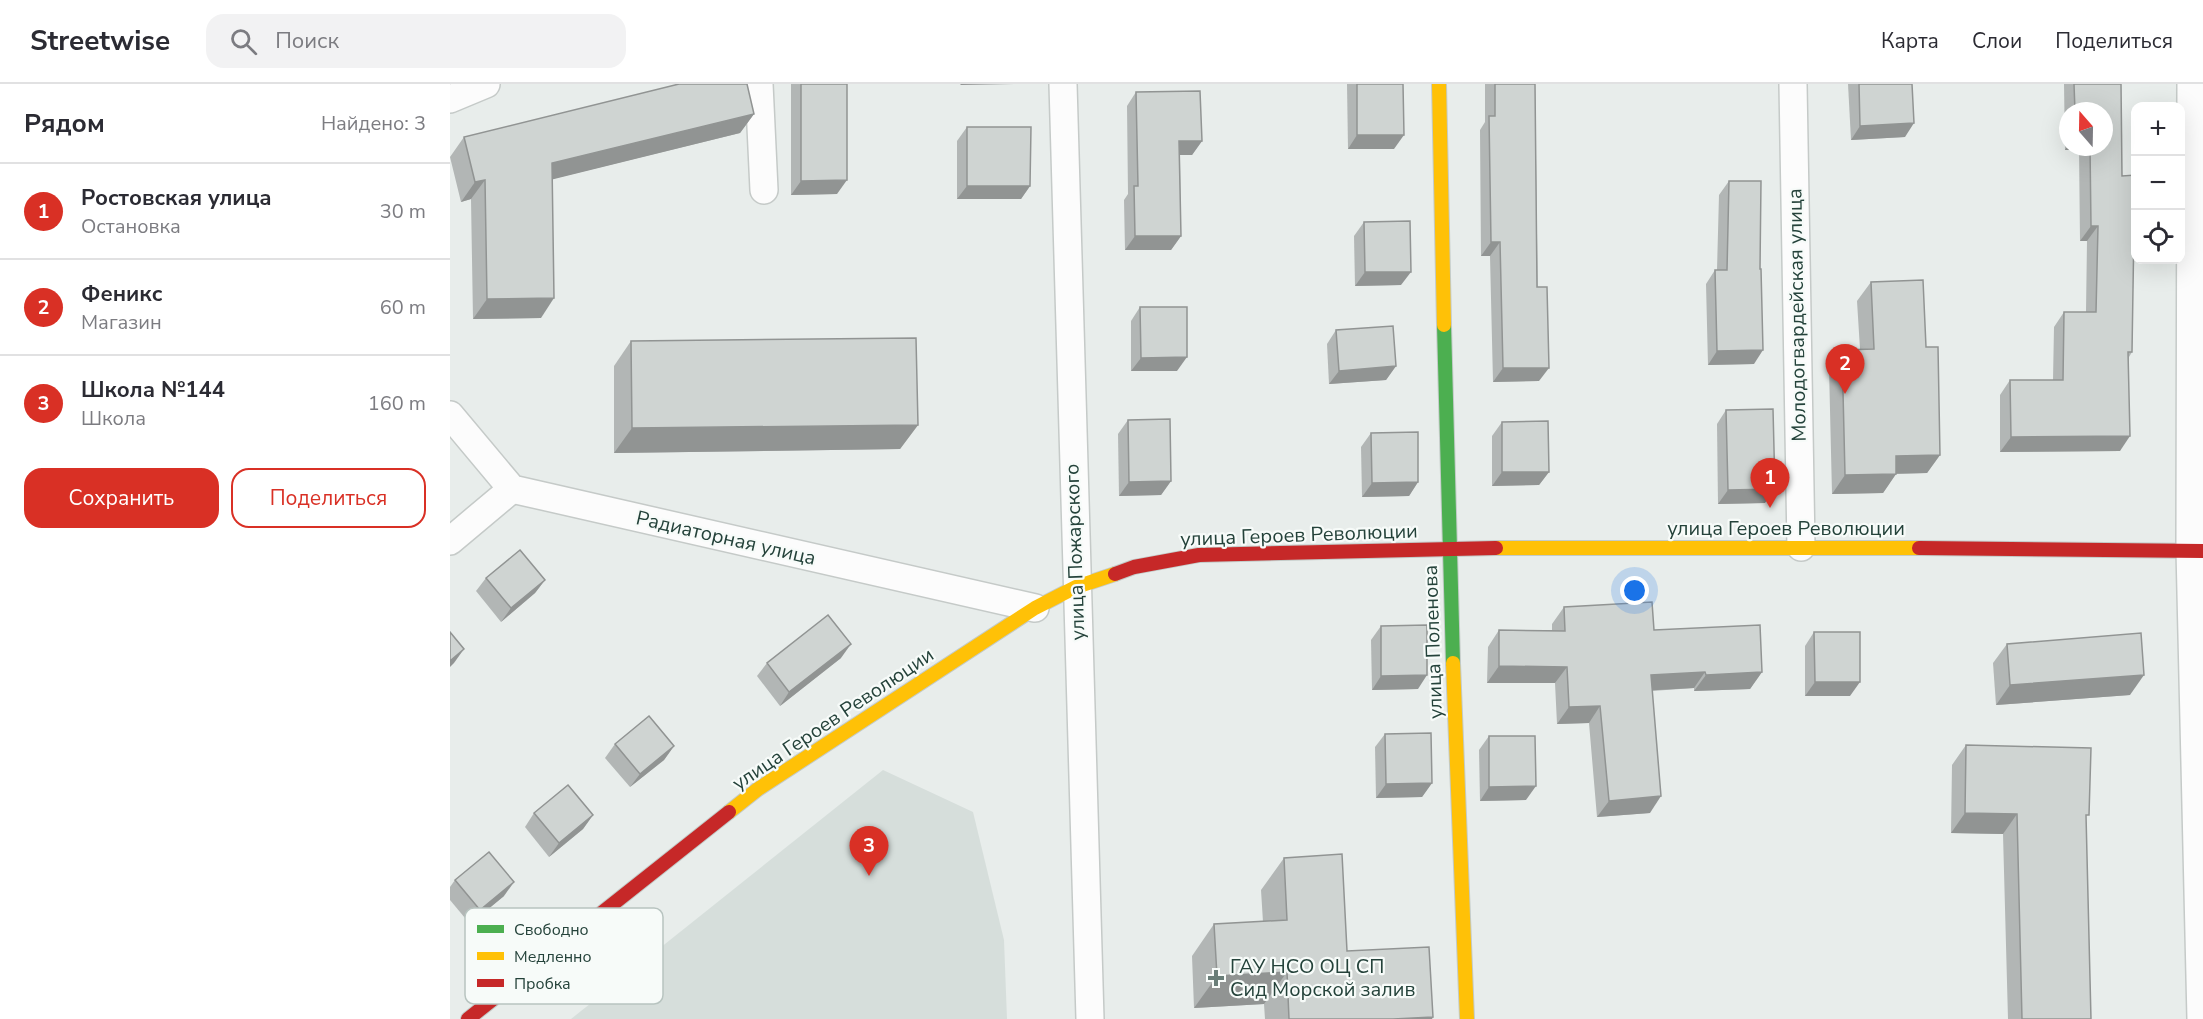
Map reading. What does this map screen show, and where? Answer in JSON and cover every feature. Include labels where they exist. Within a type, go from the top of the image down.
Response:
[{"type":"street","points":[[450,99],[486,84]]},
{"type":"street","points":[[759,84],[764,190]]},
{"type":"street","name":"улица Пожарского","points":[[1063,84],[1090,1019]]},
{"type":"street","name":"улица Поленова","points":[[1439,84],[1449,548],[1467,1019]]},
{"type":"street","name":"Молодогвардейская улица","points":[[1793,84],[1801,547]]},
{"type":"street","points":[[2191,84],[2201,1019]]},
{"type":"street","points":[[450,415],[512,489],[450,541]]},
{"type":"street","name":"Радиаторная улица","points":[[512,489],[1035,608]]},
{"type":"street","name":"улица Героев Революции","points":[[608,908],[758,789],[1035,608],[1076,587],[1134,567],[1199,555],[1449,548],[1801,547],[2197,551]]},
{"type":"street","name":"улица Героев Революции","points":[[468,1019],[487,1004]]},
{"type":"shaded area","points":[[883,770],[973,812],[1004,940],[1007,1019],[571,1019],[590,1004],[663,1004],[663,946]]},
{"type":"building","points":[[679,84],[747,84],[754,114],[552,163],[554,298],[487,299],[485,180],[475,182],[464,137]]},
{"type":"building","points":[[801,84],[847,84],[847,180],[801,181]]},
{"type":"building","points":[[1357,84],[1403,84],[1404,135],[1357,135]]},
{"type":"building","points":[[1495,84],[1535,84],[1537,287],[1547,287],[1549,368],[1503,368],[1500,242],[1491,242],[1489,116],[1495,116]]},
{"type":"building","points":[[1859,84],[1912,84],[1914,123],[1860,126]]},
{"type":"building","points":[[2074,84],[2121,84],[2122,176],[2131,175],[2131,264],[2133,264],[2132,352],[2128,352],[2130,436],[2011,437],[2010,380],[2063,380],[2064,312],[2096,312],[2098,226],[2091,226],[2090,156],[2113,156],[2113,102],[2075,102]]},
{"type":"building","points":[[1200,91],[1202,141],[1179,141],[1181,236],[1135,236],[1134,186],[1138,186],[1136,92]]},
{"type":"building","points":[[967,127],[1031,127],[1030,186],[967,186]]},
{"type":"building","points":[[1729,181],[1761,181],[1760,269],[1763,350],[1717,351],[1715,270],[1727,270]]},
{"type":"building","points":[[1410,221],[1411,272],[1365,272],[1364,222]]},
{"type":"building","points":[[1923,280],[1926,347],[1938,347],[1940,455],[1896,456],[1896,474],[1845,475],[1842,350],[1874,349],[1871,282]]},
{"type":"building","points":[[1140,307],[1187,307],[1187,357],[1141,358]]},
{"type":"building","points":[[1393,326],[1396,366],[1339,371],[1336,330]]},
{"type":"building","points":[[916,338],[918,425],[632,428],[631,341]]},
{"type":"building","points":[[1773,409],[1775,489],[1728,490],[1726,410]]},
{"type":"building","points":[[1170,419],[1171,481],[1129,482],[1128,420]]},
{"type":"building","points":[[1548,421],[1549,472],[1502,472],[1502,422]]},
{"type":"building","points":[[1418,432],[1418,482],[1372,483],[1371,433]]},
{"type":"building","points":[[520,550],[545,580],[511,608],[486,578]]},
{"type":"building","points":[[1652,602],[1654,630],[1760,625],[1762,672],[1651,675],[1661,796],[1609,801],[1600,706],[1569,707],[1567,667],[1499,666],[1499,630],[1565,631],[1564,607]]},
{"type":"building","points":[[828,615],[851,644],[789,692],[767,663]]},
{"type":"building","points":[[1427,625],[1427,675],[1381,676],[1381,626]]},
{"type":"building","points":[[450,632],[464,649],[450,661]]},
{"type":"building","points":[[1814,632],[1860,632],[1860,682],[1815,682]]},
{"type":"building","points":[[2141,633],[2144,675],[2010,685],[2007,644]]},
{"type":"building","points":[[649,716],[674,746],[640,774],[615,744]]},
{"type":"building","points":[[1431,733],[1432,783],[1386,784],[1385,734]]},
{"type":"building","points":[[1489,736],[1535,736],[1536,786],[1489,787]]},
{"type":"building","points":[[1966,745],[2091,748],[2089,815],[2086,815],[2091,1019],[2022,1019],[2017,814],[1965,813]]},
{"type":"building","points":[[568,785],[593,815],[559,843],[534,813]]},
{"type":"building","points":[[489,852],[514,882],[482,908],[478,908],[455,880]]},
{"type":"building","points":[[1342,854],[1347,951],[1429,947],[1433,1017],[1289,1019],[1287,972],[1217,976],[1214,924],[1287,920],[1284,858]]},
{"type":"traffic: fast","points":[[1444,325],[1453,663]]},
{"type":"traffic: slow","points":[[1439,84],[1444,325]]},
{"type":"traffic: slow","points":[[1496,548],[1919,548]]},
{"type":"traffic: slow","points":[[729,812],[758,789],[1035,608],[1076,587],[1115,574]]},
{"type":"traffic: slow","points":[[1453,663],[1467,1019]]},
{"type":"traffic: jam","points":[[1115,574],[1134,567],[1199,555],[1496,548]]},
{"type":"traffic: jam","points":[[1919,548],[2203,551]]},
{"type":"traffic: jam","points":[[608,908],[729,812]]},
{"type":"traffic: jam","points":[[468,1019],[487,1004]]},
{"type":"place","name":"Феникс","points":[[1845,394]]},
{"type":"place","name":"Ростовская улица","points":[[1770,508]]},
{"type":"place","name":"Школа №144","points":[[869,876]]},
{"type":"place","name":"ГАУ НСО ОЦ СП Сид Морской залив","points":[[1216,978]]}]
